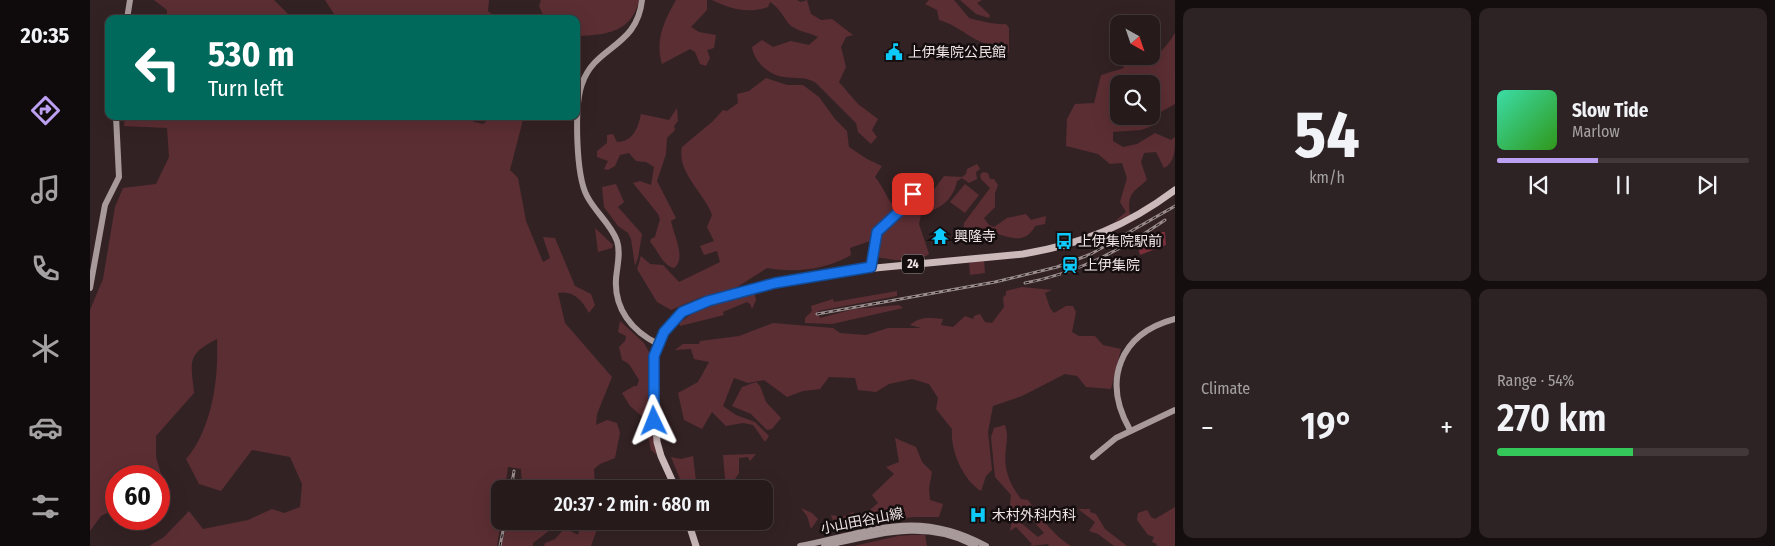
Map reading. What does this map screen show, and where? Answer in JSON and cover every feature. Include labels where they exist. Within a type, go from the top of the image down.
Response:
[{"type":"main road","points":[[128,15],[130,0]]},
{"type":"main road","points":[[580,94],[582,83],[595,62],[634,28],[640,14],[642,0]]},
{"type":"main road","points":[[90,288],[105,205],[119,177],[116,120]]},
{"type":"main road","points":[[579,120],[579,169],[588,198],[616,240],[619,252],[616,294],[622,312],[640,333],[658,344]]},
{"type":"main road","name":"24","points":[[672,480],[657,442],[653,375],[654,356],[658,344],[669,325],[682,312],[708,301],[775,283],[871,267],[1023,254],[1050,249],[1129,221],[1175,190]]},
{"type":"main road","points":[[871,267],[877,232],[904,207],[913,194]]},
{"type":"main road","points":[[1130,430],[1120,411],[1116,395],[1118,369],[1121,361],[1128,349],[1142,333],[1153,326],[1175,319]]},
{"type":"main road","points":[[1093,457],[1109,443],[1130,430],[1175,410]]},
{"type":"main road","name":"小山田谷山線","points":[[917,527],[942,532],[975,546]]},
{"type":"main road","name":"小山田谷山線","points":[[800,546],[917,527],[952,530],[986,546]]},
{"type":"main road","points":[[691,530],[696,546]]},
{"type":"main road","name":"小山田谷山線","points":[[824,546],[858,536]]},
{"type":"shaded area","points":[[154,0],[274,0],[289,15],[167,15],[167,10]]},
{"type":"shaded area","points":[[325,0],[489,0],[488,11],[493,15],[335,15]]},
{"type":"shaded area","points":[[541,0],[639,0],[636,11],[631,19],[617,30],[608,33],[580,36],[580,15],[543,15],[539,6]]},
{"type":"shaded area","points":[[676,0],[707,0],[707,10],[691,27],[699,32],[716,35],[714,48],[707,50],[710,58],[706,66],[700,64],[695,52],[690,49],[662,64],[660,39],[668,15]]},
{"type":"shaded area","points":[[712,0],[797,0],[801,2],[807,0],[811,14],[821,20],[832,19],[853,35],[846,37],[841,47],[846,67],[839,82],[858,104],[878,119],[872,130],[877,137],[871,144],[858,132],[856,123],[816,83],[805,79],[789,78],[774,74],[759,63],[753,53],[752,47],[762,40],[773,47],[791,41],[809,45],[818,37],[791,26],[770,2],[768,7],[747,10],[726,6]]},
{"type":"shaded area","points":[[929,0],[954,0],[969,18],[1006,24],[1009,28],[1009,53],[1002,41],[995,46],[987,44],[939,20],[937,10],[925,4]]},
{"type":"shaded area","points":[[960,0],[982,0],[977,3],[990,15],[989,18],[976,14]]},
{"type":"shaded area","points":[[1175,33],[1175,104],[1160,112],[1160,75],[1110,75],[1110,125],[1152,125],[1141,130],[1113,132],[1113,141],[1123,147],[1137,144],[1155,133],[1171,140],[1175,137],[1174,155],[1168,166],[1164,168],[1156,152],[1144,153],[1141,162],[1147,180],[1130,198],[1130,215],[1114,222],[1126,212],[1120,202],[1127,178],[1122,163],[1110,164],[1098,154],[1066,146],[1067,119],[1075,104],[1094,103],[1101,75],[1124,68],[1122,65],[1160,65],[1160,51]]},
{"type":"shaded area","points":[[766,78],[787,85],[803,85],[819,97],[835,119],[847,131],[849,147],[882,166],[875,177],[896,209],[876,229],[870,241],[850,248],[851,255],[841,260],[810,269],[767,268],[734,289],[699,298],[671,310],[657,302],[637,269],[641,256],[650,264],[663,265],[679,282],[720,262],[717,251],[704,255],[700,246],[714,241],[707,227],[712,215],[683,165],[682,147],[723,110],[727,111],[738,103],[737,94],[749,91]]},
{"type":"shaded area","points":[[677,108],[678,121],[674,126],[675,130],[667,138],[666,154],[657,181],[676,218],[671,221],[679,252],[678,264],[674,268],[663,261],[650,242],[655,237],[660,219],[633,183],[640,181],[651,185],[654,167],[646,162],[636,161],[629,153],[620,155],[615,166],[608,170],[604,169],[608,161],[597,157],[597,151],[607,143],[607,135],[613,134],[617,142],[631,137],[641,114],[669,120]]},
{"type":"shaded area","points":[[125,120],[472,120],[483,124],[488,120],[523,120],[510,170],[518,178],[526,221],[543,262],[550,258],[543,237],[555,238],[575,286],[591,294],[595,305],[589,313],[573,295],[563,292],[558,293],[565,323],[612,377],[597,414],[596,425],[607,420],[617,423],[620,433],[615,458],[600,464],[594,469],[595,480],[522,480],[521,469],[508,467],[506,480],[491,480],[491,530],[500,530],[497,546],[149,546],[164,537],[189,511],[203,529],[248,520],[272,509],[284,513],[300,507],[302,484],[290,457],[252,450],[221,491],[199,484],[186,459],[195,447],[208,418],[217,370],[217,339],[195,355],[192,366],[194,393],[156,436],[156,457],[158,465],[105,465],[105,514],[101,516],[90,531],[90,310],[103,279],[115,207],[123,188],[156,184],[169,157],[167,128],[124,126]]},
{"type":"shaded area","points":[[977,164],[980,169],[976,172],[977,179],[969,183],[962,178],[957,181],[949,199],[934,210],[921,215],[919,224],[929,254],[910,260],[875,257],[879,233],[905,211],[908,214],[922,205],[944,176],[962,177],[966,174],[967,169]]},
{"type":"shaded area","points":[[983,172],[988,173],[990,179],[994,179],[998,185],[995,193],[995,207],[984,218],[989,225],[994,227],[1007,218],[1026,214],[1031,220],[1046,216],[1045,224],[1035,226],[1031,232],[1021,238],[1009,237],[988,231],[963,231],[964,223],[990,188],[981,179],[980,175]]},
{"type":"shaded area","points":[[616,184],[624,202],[618,207],[642,234],[635,266],[631,239],[628,233],[618,226],[604,207],[602,187]]},
{"type":"shaded area","points":[[965,184],[979,195],[965,213],[950,202]]},
{"type":"shaded area","points":[[595,228],[613,245],[612,248],[598,252]]},
{"type":"shaded area","points":[[1158,232],[1165,232],[1166,245],[1140,255],[1138,247]]},
{"type":"shaded area","points":[[984,260],[985,273],[970,275],[969,263]]},
{"type":"shaded area","points":[[1022,287],[1052,290],[1045,293],[1050,308],[1054,313],[1066,306],[1073,306],[1076,312],[1072,332],[1079,336],[1095,336],[1103,345],[1121,349],[1111,389],[1086,387],[1077,376],[1065,374],[1022,396],[993,406],[988,432],[992,470],[986,476],[981,491],[969,480],[959,464],[953,446],[952,429],[936,409],[938,398],[929,384],[912,379],[889,384],[876,392],[858,390],[855,378],[829,377],[820,389],[803,391],[787,397],[764,380],[748,383],[734,378],[723,406],[736,415],[755,422],[769,436],[765,442],[753,425],[743,423],[726,426],[712,412],[702,429],[684,420],[678,393],[698,382],[709,362],[694,359],[691,349],[675,350],[683,344],[699,344],[700,341],[739,336],[773,323],[833,328],[840,333],[866,335],[888,328],[921,328],[910,325],[925,318],[943,319],[941,325],[953,327],[965,316],[973,319],[974,316],[980,314],[985,322],[992,323],[1004,307],[1003,297],[1006,295],[1006,291]]},
{"type":"shaded area","points":[[754,291],[756,300],[752,309],[747,302],[723,312],[724,315],[680,326],[679,323],[696,311]]},
{"type":"shaded area","points":[[897,291],[897,296],[818,311],[820,318],[854,309],[899,305],[903,308],[832,324],[805,323],[805,318],[812,311],[811,306],[833,299],[834,302]]},
{"type":"shaded area","points":[[620,321],[644,343],[650,354],[648,375],[652,432],[657,455],[651,450],[644,418],[630,406],[622,393],[637,386],[639,380],[629,364],[622,360],[619,347],[625,341],[626,336],[618,332]]},
{"type":"shaded area","points":[[756,382],[760,386],[766,402],[781,418],[772,429],[767,430],[751,414],[732,406],[742,387]]},
{"type":"shaded area","points":[[1005,425],[1007,436],[1005,462],[1013,487],[1021,499],[1028,500],[1053,531],[1071,546],[1049,546],[1048,544],[1030,546],[1032,544],[1016,527],[1010,531],[1012,521],[1015,518],[1038,537],[1044,533],[1019,505],[1014,517],[1008,521],[1011,495],[995,477],[991,437],[994,428]]},
{"type":"shaded area","points":[[895,438],[916,447],[922,462],[932,472],[929,488],[930,500],[943,504],[939,517],[913,517],[837,530],[831,515],[842,517],[853,512],[859,519],[878,503],[872,495],[894,474],[886,467],[899,462]]},
{"type":"shaded area","points":[[756,454],[750,461],[748,457],[739,458],[739,473],[734,480],[725,479],[723,455]]},
{"type":"shaded area","points":[[693,456],[696,480],[680,480],[671,457],[681,459]]},
{"type":"shaded area","points":[[1175,507],[1175,546],[1156,546],[1157,544],[1152,542],[1154,537],[1148,535],[1137,520],[1138,513],[1147,510],[1151,517],[1155,519]]},
{"type":"shaded area","points":[[801,508],[812,513],[818,519],[811,529],[807,516]]},
{"type":"shaded area","points":[[1078,509],[1090,509],[1090,512],[1096,514],[1105,529],[1127,546],[1114,546],[1098,534],[1089,531],[1095,522]]},
{"type":"shaded area","points":[[505,530],[550,530],[533,543],[533,546],[501,546]]},
{"type":"shaded area","points":[[563,530],[569,530],[578,535],[579,530],[597,530],[591,546],[544,546],[545,543],[555,539]]},
{"type":"shaded area","points":[[925,535],[927,546],[854,546],[898,536]]},
{"type":"railway","points":[[817,314],[995,282],[1057,267],[1091,254],[1175,206]]},
{"type":"railway","points":[[1025,283],[1081,267],[1132,241],[1165,220]]},
{"type":"railway","points":[[512,480],[514,471]]},
{"type":"railway","points":[[500,546],[503,530]]},
{"type":"place","name":"上伊集院公民館","points":[[894,52]]},
{"type":"place","name":"興隆寺","points":[[940,236]]},
{"type":"place","name":"上伊集院駅前","points":[[1064,241]]},
{"type":"place","name":"上伊集院","points":[[1070,265]]},
{"type":"place","name":"木村外科内科","points":[[978,515]]},
{"type":"route","points":[[654,421],[654,356],[664,332],[682,312],[708,301],[775,283],[871,267],[874,241],[879,228],[910,202],[913,194]]}]
